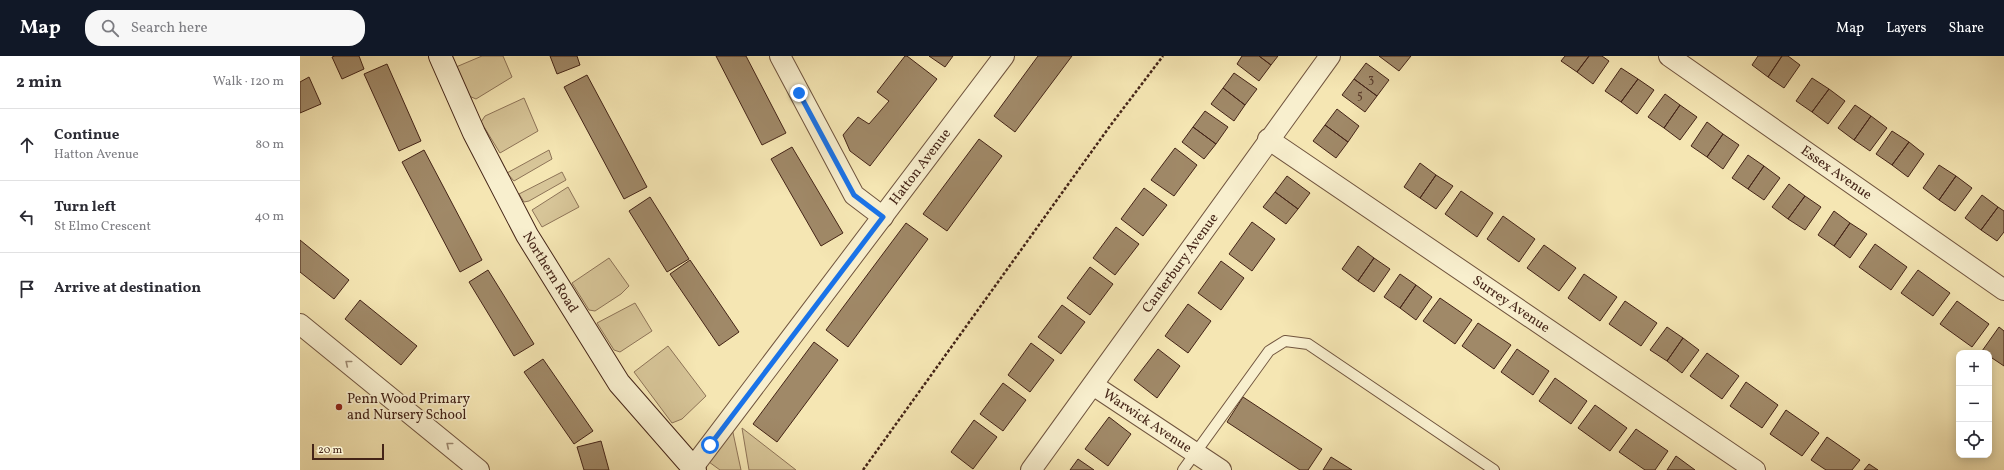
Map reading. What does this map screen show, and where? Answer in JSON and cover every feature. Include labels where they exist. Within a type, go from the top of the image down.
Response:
[{"type":"street","name":"Northern Road","points":[[440,56],[474,133],[531,242],[619,383],[693,469]]},
{"type":"street","points":[[780,56],[854,195],[883,217]]},
{"type":"street","name":"Hatton Avenue","points":[[693,469],[1004,56]]},
{"type":"street","name":"Canterbury Avenue","points":[[1031,470],[1268,139],[1330,56]]},
{"type":"street","name":"Essex Avenue","points":[[1669,56],[2004,290]]},
{"type":"street","name":"Surrey Avenue","points":[[1268,139],[1755,470]]},
{"type":"street","points":[[300,324],[479,470]]},
{"type":"street","name":"Warwick Avenue","points":[[1093,385],[1221,470]]},
{"type":"lane","points":[[1183,470],[1269,351],[1286,341],[1308,344],[1494,470]]},
{"type":"path","points":[[863,470],[1110,126],[1163,56]]},
{"type":"shaded area","points":[[482,56],[503,56],[512,77],[476,99],[469,96],[456,67]]},
{"type":"shaded area","points":[[524,98],[538,131],[500,153],[481,122],[485,116]]},
{"type":"shaded area","points":[[549,150],[552,159],[514,181],[507,173]]},
{"type":"shaded area","points":[[562,172],[566,180],[529,201],[524,202],[519,194]]},
{"type":"shaded area","points":[[568,187],[579,207],[542,227],[532,210]]},
{"type":"shaded area","points":[[609,258],[629,286],[621,294],[595,311],[589,310],[572,283]]},
{"type":"shaded area","points":[[635,303],[652,331],[620,352],[614,350],[597,323]]},
{"type":"shaded area","points":[[668,346],[706,396],[682,419],[672,423],[634,372]]},
{"type":"shaded area","points":[[732,428],[741,470],[720,470],[709,462]]},
{"type":"shaded area","points":[[742,428],[796,470],[749,470]]},
{"type":"building","points":[[359,56],[364,69],[342,79],[332,57]]},
{"type":"building","points":[[550,56],[577,56],[580,65],[557,74]]},
{"type":"building","points":[[716,56],[746,56],[786,133],[762,145]]},
{"type":"building","points":[[905,56],[937,79],[870,166],[850,151],[843,135],[858,117],[869,124],[889,101],[877,92]]},
{"type":"building","points":[[929,56],[953,56],[945,67]]},
{"type":"building","points":[[1038,56],[1072,56],[1015,132],[994,116]]},
{"type":"building","points":[[1242,56],[1259,56],[1271,65],[1259,81],[1237,64]]},
{"type":"building","points":[[1259,56],[1278,56],[1271,65]]},
{"type":"building","points":[[1379,56],[1411,56],[1399,71]]},
{"type":"building","points":[[1565,56],[1589,56],[1577,72],[1561,61]]},
{"type":"building","points":[[1589,56],[1602,56],[1609,61],[1593,84],[1577,72]]},
{"type":"building","points":[[1758,56],[1782,56],[1768,77],[1752,65]]},
{"type":"building","points":[[1782,56],[1788,56],[1800,65],[1784,88],[1768,77]]},
{"type":"building","points":[[1366,63],[1389,80],[1377,96],[1354,79]]},
{"type":"building","points":[[387,64],[421,141],[399,151],[364,74]]},
{"type":"building","points":[[1621,68],[1638,79],[1621,102],[1605,91]]},
{"type":"building","points":[[1234,73],[1257,89],[1245,105],[1223,88]]},
{"type":"building","points":[[587,75],[647,187],[624,199],[564,87]]},
{"type":"building","points":[[309,77],[321,104],[300,113],[300,82]]},
{"type":"building","points":[[1812,78],[1829,89],[1812,112],[1796,101]]},
{"type":"building","points":[[1354,79],[1377,96],[1365,112],[1342,95]]},
{"type":"building","points":[[1638,79],[1654,90],[1637,114],[1621,102]]},
{"type":"building","points":[[1223,88],[1245,105],[1234,121],[1211,104]]},
{"type":"building","points":[[1829,89],[1845,101],[1828,124],[1812,112]]},
{"type":"building","points":[[1665,94],[1680,105],[1664,128],[1648,117]]},
{"type":"building","points":[[1680,105],[1697,117],[1680,140],[1664,128]]},
{"type":"building","points":[[1855,105],[1871,116],[1854,140],[1838,128]]},
{"type":"building","points":[[1337,109],[1359,126],[1348,142],[1325,125]]},
{"type":"building","points":[[1205,111],[1228,127],[1216,144],[1193,127]]},
{"type":"building","points":[[1871,116],[1887,128],[1870,151],[1854,140]]},
{"type":"building","points":[[1707,122],[1723,134],[1707,157],[1691,146]]},
{"type":"building","points":[[1325,125],[1348,142],[1336,158],[1313,141]]},
{"type":"building","points":[[1193,127],[1216,144],[1204,159],[1182,142]]},
{"type":"building","points":[[1892,131],[1909,142],[1892,165],[1876,154]]},
{"type":"building","points":[[1723,134],[1739,145],[1723,169],[1707,157]]},
{"type":"building","points":[[979,139],[1002,156],[947,231],[923,214]]},
{"type":"building","points":[[1909,142],[1924,154],[1908,177],[1892,165]]},
{"type":"building","points":[[792,147],[843,233],[821,246],[771,159]]},
{"type":"building","points":[[1175,148],[1197,165],[1174,196],[1151,180]]},
{"type":"building","points":[[424,150],[482,260],[460,272],[402,162]]},
{"type":"building","points":[[1748,155],[1764,166],[1748,189],[1732,178]]},
{"type":"building","points":[[1420,163],[1436,175],[1420,198],[1404,187]]},
{"type":"building","points":[[1939,165],[1956,176],[1939,200],[1923,188]]},
{"type":"building","points":[[1764,166],[1780,178],[1764,200],[1748,189]]},
{"type":"building","points":[[1436,175],[1453,186],[1436,209],[1420,198]]},
{"type":"building","points":[[1287,176],[1310,193],[1298,209],[1275,192]]},
{"type":"building","points":[[1956,176],[1972,188],[1955,211],[1939,200]]},
{"type":"building","points":[[1789,184],[1805,196],[1788,219],[1772,207]]},
{"type":"building","points":[[1144,188],[1167,205],[1143,236],[1121,219]]},
{"type":"building","points":[[1461,191],[1493,213],[1477,237],[1445,214]]},
{"type":"building","points":[[1275,192],[1298,209],[1286,224],[1263,207]]},
{"type":"building","points":[[1982,195],[1998,207],[1981,230],[1965,218]]},
{"type":"building","points":[[1805,196],[1821,207],[1805,230],[1788,219]]},
{"type":"building","points":[[650,197],[689,259],[667,272],[629,211]]},
{"type":"building","points":[[1998,207],[2004,211],[2004,232],[1997,241],[1981,230]]},
{"type":"building","points":[[1834,211],[1850,223],[1834,246],[1818,235]]},
{"type":"building","points":[[1503,216],[1535,239],[1519,262],[1487,239]]},
{"type":"building","points":[[1252,222],[1275,239],[1252,271],[1229,254]]},
{"type":"building","points":[[906,223],[928,239],[848,347],[826,330]]},
{"type":"building","points":[[1850,223],[1867,234],[1850,258],[1834,246]]},
{"type":"building","points":[[1116,227],[1139,244],[1115,275],[1093,258]]},
{"type":"building","points":[[300,240],[349,280],[334,299],[300,272]]},
{"type":"building","points":[[1875,244],[1907,267],[1891,290],[1859,267]]},
{"type":"building","points":[[1544,245],[1576,268],[1559,291],[1527,268]]},
{"type":"building","points":[[1358,246],[1374,258],[1358,281],[1342,269]]},
{"type":"building","points":[[1374,258],[1390,269],[1374,292],[1358,281]]},
{"type":"building","points":[[690,260],[739,332],[719,346],[670,274]]},
{"type":"building","points":[[1221,261],[1244,278],[1221,310],[1198,293]]},
{"type":"building","points":[[1090,267],[1113,284],[1090,315],[1067,298]]},
{"type":"building","points":[[488,270],[534,344],[514,356],[469,282]]},
{"type":"building","points":[[1918,270],[1950,293],[1933,316],[1901,293]]},
{"type":"building","points":[[1400,274],[1416,285],[1400,308],[1384,297]]},
{"type":"building","points":[[1584,274],[1617,297],[1600,321],[1568,298]]},
{"type":"building","points":[[1416,285],[1432,297],[1416,320],[1400,308]]},
{"type":"building","points":[[1440,298],[1472,320],[1455,344],[1423,321]]},
{"type":"building","points":[[360,300],[417,346],[401,365],[345,319]]},
{"type":"building","points":[[1625,301],[1657,323],[1641,346],[1609,324]]},
{"type":"building","points":[[1957,301],[1989,324],[1972,347],[1940,324]]},
{"type":"building","points":[[1188,304],[1211,321],[1188,353],[1165,336]]},
{"type":"building","points":[[1062,305],[1085,322],[1061,354],[1038,337]]},
{"type":"building","points":[[1478,323],[1511,345],[1494,369],[1462,346]]},
{"type":"building","points":[[1667,327],[1683,338],[1667,361],[1650,350]]},
{"type":"building","points":[[1999,327],[2004,331],[2004,366],[1992,358],[1992,350],[1983,350]]},
{"type":"building","points":[[1683,338],[1699,350],[1682,373],[1667,361]]},
{"type":"building","points":[[814,342],[838,360],[777,442],[753,424]]},
{"type":"building","points":[[1031,343],[1054,360],[1030,392],[1008,375]]},
{"type":"building","points":[[1158,349],[1180,366],[1157,398],[1134,380]]},
{"type":"building","points":[[1517,349],[1549,371],[1533,395],[1501,372]]},
{"type":"building","points":[[1707,353],[1739,376],[1722,399],[1690,376]]},
{"type":"building","points":[[543,359],[593,431],[574,444],[524,372]]},
{"type":"building","points":[[1555,378],[1587,401],[1571,424],[1539,401]]},
{"type":"building","points":[[1746,382],[1778,405],[1762,428],[1730,406]]},
{"type":"building","points":[[1003,383],[1026,400],[1003,431],[980,414]]},
{"type":"building","points":[[1243,397],[1322,449],[1308,470],[1300,470],[1227,422]]},
{"type":"building","points":[[1595,405],[1627,428],[1610,451],[1578,428]]},
{"type":"building","points":[[1786,410],[1819,433],[1802,456],[1770,434]]},
{"type":"building","points":[[1109,417],[1131,434],[1108,466],[1085,449]]},
{"type":"building","points":[[974,420],[997,437],[973,469],[951,452]]},
{"type":"building","points":[[1636,429],[1668,451],[1655,470],[1645,470],[1619,452]]},
{"type":"building","points":[[1827,437],[1860,460],[1852,470],[1826,470],[1811,460]]},
{"type":"building","points":[[601,441],[609,470],[584,470],[577,447]]},
{"type":"building","points":[[1676,456],[1695,470],[1667,470]]},
{"type":"building","points":[[1331,457],[1352,470],[1323,470]]},
{"type":"building","points":[[1078,459],[1094,470],[1070,470]]},
{"type":"building","points":[[1869,464],[1878,470],[1864,470]]},
{"type":"place","name":"Penn Wood Primary and Nursery School","points":[[339,407]]},
{"type":"route","points":[[710,445],[883,217],[854,195],[799,93]]}]
